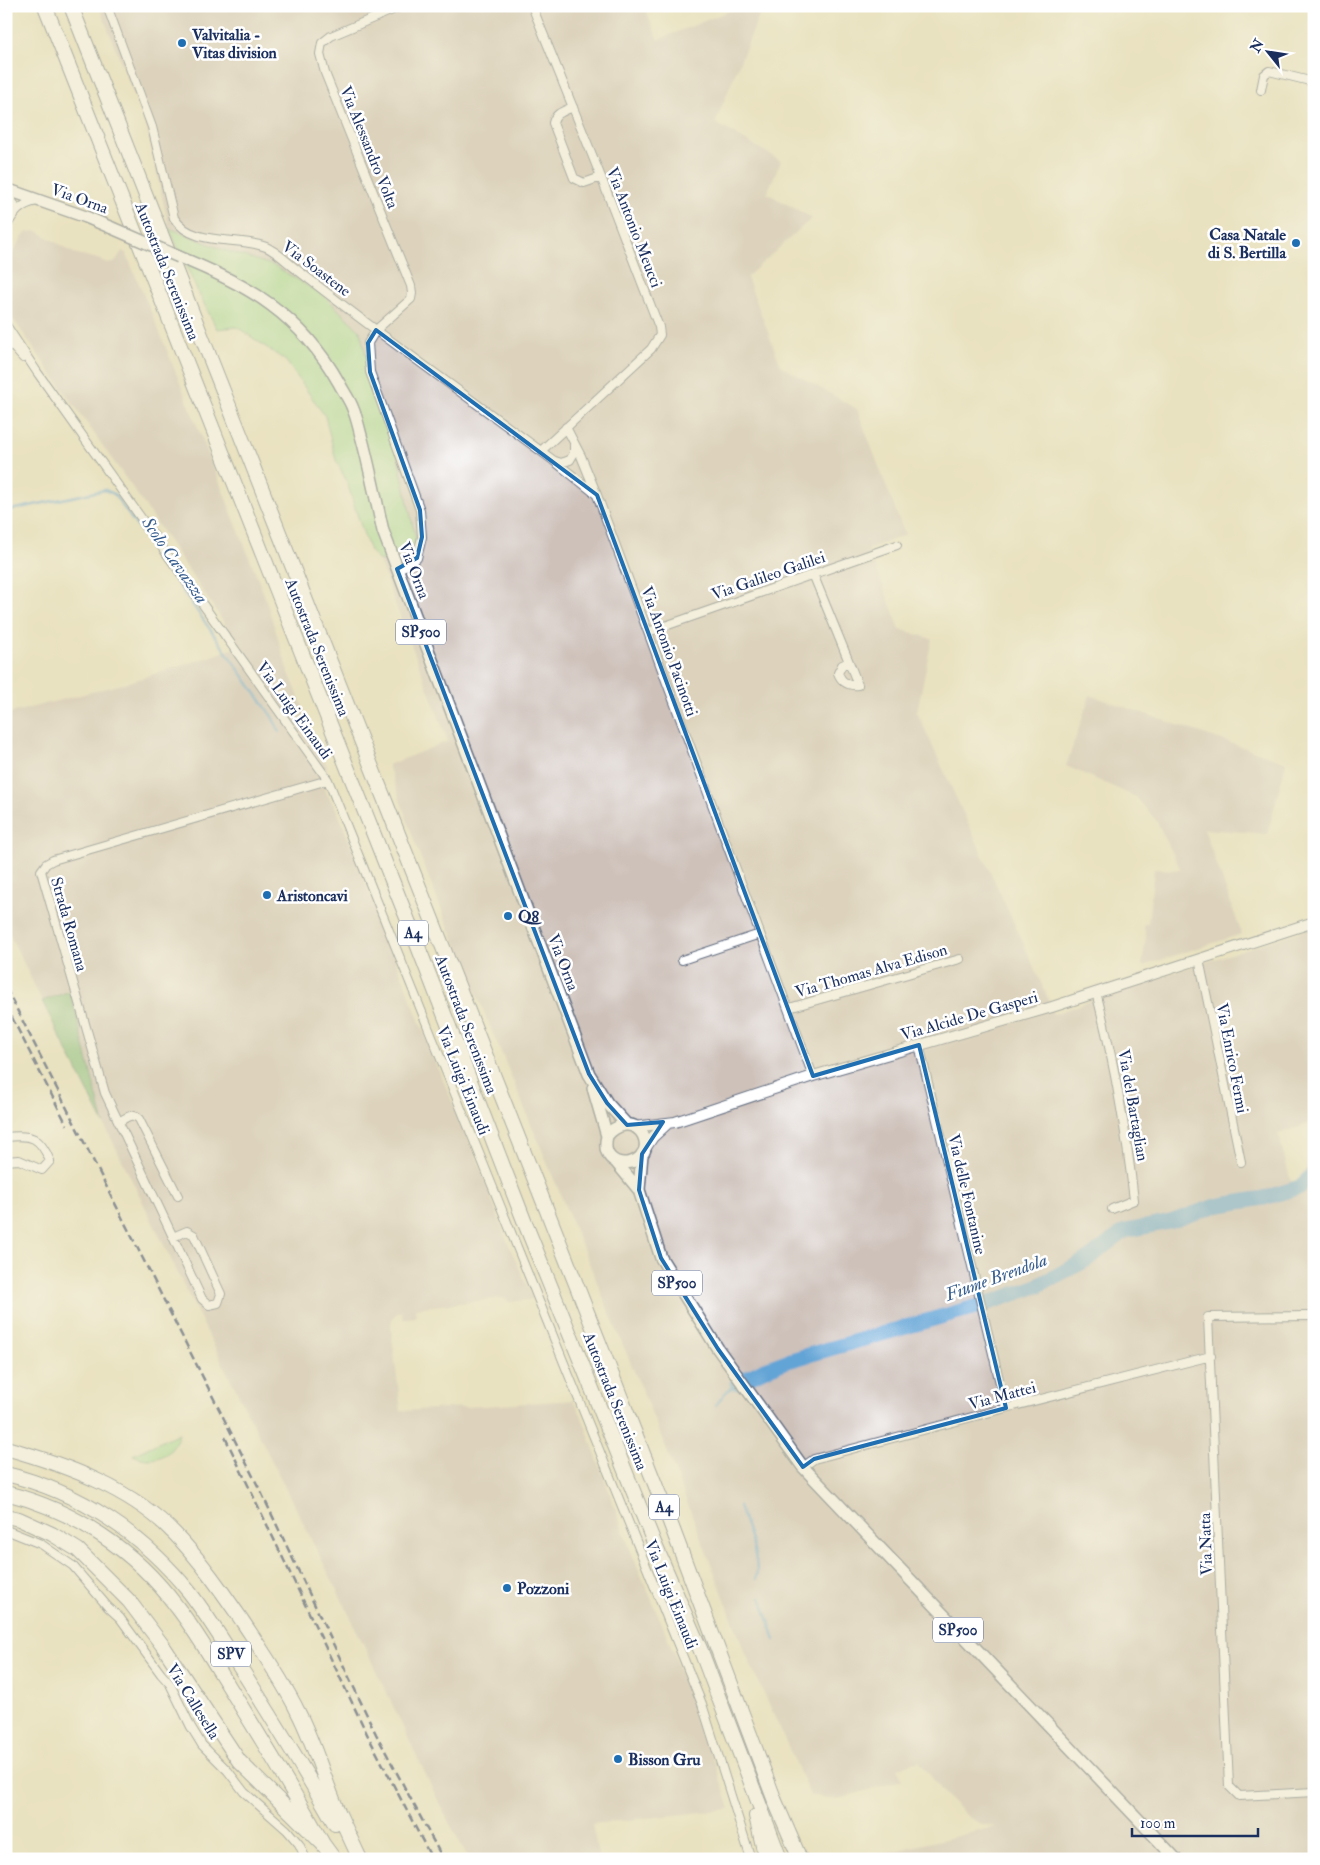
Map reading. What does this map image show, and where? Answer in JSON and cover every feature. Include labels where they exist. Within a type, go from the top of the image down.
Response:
[{"type":"highway","name":"Autostrada Serenissima","points":[[45,6],[407,918],[529,1232],[655,1546],[701,1651],[780,1859]]},
{"type":"highway","name":"Autostrada Serenissima","points":[[71,6],[662,1504],[766,1778],[800,1859]]},
{"type":"highway","points":[[6,1448],[48,1460],[96,1479],[143,1507],[175,1533],[204,1566],[253,1637],[298,1711],[313,1744],[336,1806],[360,1859]]},
{"type":"highway","name":"SPV","points":[[6,1474],[51,1488],[104,1515],[138,1539],[172,1571],[192,1595],[212,1624],[286,1739],[338,1830],[360,1859]]},
{"type":"highway","name":"SPV","points":[[6,1493],[42,1504],[85,1525],[126,1553],[160,1586],[189,1623],[292,1788],[323,1844],[334,1859]]},
{"type":"highway","points":[[6,1516],[52,1534],[78,1550],[123,1594],[163,1646],[239,1761],[323,1844]]},
{"type":"highway","points":[[748,1773],[766,1859]]},
{"type":"highway","points":[[766,1778],[795,1824],[810,1859]]},
{"type":"main road","name":"Via Orna","points":[[6,191],[86,216],[230,279],[274,306],[304,334],[328,364],[353,409],[366,455],[383,531],[589,1074],[607,1103],[631,1126]]},
{"type":"main road","name":"Via Alcide De Gasperi","points":[[643,1153],[653,1137],[667,1124],[813,1076],[1096,992],[1314,922]]},
{"type":"main road","name":"SP500","points":[[589,1074],[608,1136],[606,1150],[639,1190],[661,1258],[732,1368],[803,1467],[1176,1859]]},
{"type":"main road","points":[[608,1136],[612,1130],[619,1126],[667,1124]]},
{"type":"main road","name":"SP500","points":[[631,1126],[644,1137],[645,1147],[639,1190]]},
{"type":"main road","points":[[616,1162],[631,1163],[643,1153]]},
{"type":"street","name":"Via Soastene","points":[[107,6],[152,127],[174,218],[178,225],[186,231],[205,237],[240,241],[267,247],[376,330]]},
{"type":"street","name":"Via Alessandro Volta","points":[[376,330],[410,299],[412,293],[411,286],[325,73],[320,54],[322,43],[331,36],[402,6]]},
{"type":"street","name":"Via Antonio Meucci","points":[[532,6],[601,177],[659,327],[660,335],[651,349],[541,451]]},
{"type":"street","points":[[1261,90],[1264,75],[1269,71],[1314,82]]},
{"type":"street","points":[[573,108],[555,116],[553,123],[574,178],[584,183],[601,177]]},
{"type":"street","points":[[6,191],[14,204],[13,214]]},
{"type":"street","points":[[6,227],[13,214],[22,206],[39,201]]},
{"type":"street","name":"Via Luigi Einaudi","points":[[6,325],[36,372],[328,780],[702,1704],[751,1859]]},
{"type":"street","points":[[398,569],[410,564],[416,558],[422,537],[420,510],[370,372],[368,343],[376,330],[541,451],[597,495]]},
{"type":"street","name":"Via Luigi Einaudi","points":[[6,331],[26,355]]},
{"type":"street","name":"Via Luigi Einaudi","points":[[6,339],[36,372]]},
{"type":"street","points":[[553,460],[561,463],[570,460],[574,452],[574,442],[566,428]]},
{"type":"street","name":"Via Antonio Pacinotti","points":[[574,442],[597,495],[813,1076]]},
{"type":"street","name":"Via Galileo Galilei","points":[[648,632],[897,545]]},
{"type":"street","points":[[813,574],[849,662]]},
{"type":"street","name":"Strada Romana","points":[[173,1237],[187,1231],[194,1235],[221,1294],[218,1303],[209,1305],[202,1299],[119,1122],[100,1080],[41,871],[46,864],[53,860],[328,780]]},
{"type":"street","points":[[682,960],[760,934]]},
{"type":"street","name":"Via Thomas Alva Edison","points":[[789,1008],[960,959]]},
{"type":"street","name":"Via Enrico Fermi","points":[[1199,959],[1241,1162]]},
{"type":"street","name":"Via del Bartaglian","points":[[1096,992],[1110,1048],[1128,1150],[1134,1200],[1112,1209]]},
{"type":"street","name":"Via delle Fontanine","points":[[919,1045],[1006,1408]]},
{"type":"street","points":[[119,1122],[131,1115],[139,1118],[178,1196]]},
{"type":"street","points":[[6,1137],[24,1135],[34,1138],[44,1147],[50,1162],[42,1170],[19,1160],[6,1161]]},
{"type":"street","name":"Via Natta","points":[[1314,1316],[1208,1316],[1229,1786],[1239,1796],[1314,1792]]},
{"type":"street","name":"Via Mattei","points":[[803,1467],[814,1460],[1006,1408],[1211,1356]]},
{"type":"street","name":"Via Callesella","points":[[6,1530],[41,1544],[73,1566],[108,1607],[120,1618],[170,1684],[202,1745],[228,1771],[244,1792],[287,1830],[299,1844],[306,1859]]},
{"type":"highlighted area","points":[[376,330],[597,495],[813,1076],[919,1045],[1006,1408],[814,1459],[803,1467],[718,1349],[661,1258],[639,1190],[642,1154],[663,1122],[627,1125],[607,1103],[589,1074],[397,569],[417,558],[422,537],[420,510],[370,372],[368,343]]},
{"type":"shaded area","points":[[99,6],[644,6],[658,40],[741,6],[763,6],[715,123],[781,161],[767,193],[812,218],[747,277],[781,366],[857,409],[905,535],[868,549],[900,629],[932,639],[917,712],[1048,998],[1053,1014],[1144,982],[1314,927],[1314,1122],[1278,1134],[1292,1185],[1314,1183],[1314,1859],[859,1859],[996,1827],[982,1824],[968,1817],[947,1797],[919,1761],[898,1768],[902,1780],[837,1799],[810,1795],[746,1654],[666,1448],[443,913],[417,848],[388,765],[448,741],[379,561],[417,545],[275,266],[221,249],[169,228],[147,129]]},
{"type":"shaded area","points":[[37,231],[74,253],[108,263],[114,263],[122,251],[126,253],[165,345],[264,594],[288,670],[327,766],[324,789],[337,810],[437,1066],[478,1160],[506,1239],[533,1299],[509,1302],[503,1298],[415,1308],[416,1317],[403,1319],[402,1311],[397,1313],[392,1318],[391,1327],[401,1411],[573,1400],[581,1414],[629,1547],[663,1626],[705,1733],[730,1809],[592,1824],[599,1859],[469,1859],[445,1815],[347,1610],[104,1124],[71,991],[42,1001],[6,927],[6,714],[122,684],[240,646],[141,500],[6,309],[6,264],[23,236],[27,232]]},
{"type":"shaded area","points":[[1090,695],[1286,762],[1267,834],[1204,829],[1242,934],[1142,966],[1146,936],[1143,925],[1148,923],[1154,869],[1181,870],[1156,820],[1136,797],[1066,766]]},
{"type":"green space","points":[[169,228],[221,249],[275,266],[324,296],[360,331],[378,405],[398,457],[417,545],[379,561],[370,551],[346,480],[336,460],[325,416],[286,361],[237,327],[217,329]]},
{"type":"green space","points":[[70,991],[104,1124],[42,1001]]},
{"type":"green space","points":[[179,1433],[173,1448],[162,1456],[148,1459],[133,1455]]},
{"type":"waterway","name":"Scolo Cavazza","points":[[6,511],[105,490],[114,494],[271,715],[280,732]]},
{"type":"waterway","name":"Fiume Brendola","points":[[737,1383],[784,1362],[989,1303],[1037,1286],[1088,1259],[1125,1231],[1170,1222],[1215,1206],[1264,1198],[1300,1187],[1314,1173]]},
{"type":"waterway","points":[[716,1405],[725,1393],[737,1383]]},
{"type":"waterway","points":[[739,1506],[752,1542],[757,1571],[756,1579]]},
{"type":"waterway","points":[[761,1597],[775,1640]]},
{"type":"railway","points":[[6,988],[262,1494],[376,1734],[443,1859]]},
{"type":"railway","points":[[6,1006],[67,1125]]},
{"type":"railway","points":[[225,1437],[368,1736],[432,1859]]},
{"type":"place","name":"Valvitalia - Vitas division","points":[[182,43]]},
{"type":"place","name":"Casa Natale di S. Bertilla","points":[[1296,243]]},
{"type":"place","name":"Aristoncavi","points":[[267,895]]},
{"type":"place","name":"Q8","points":[[508,916]]},
{"type":"place","name":"Pozzoni","points":[[507,1588]]},
{"type":"place","name":"Bisson Gru","points":[[618,1759]]}]
